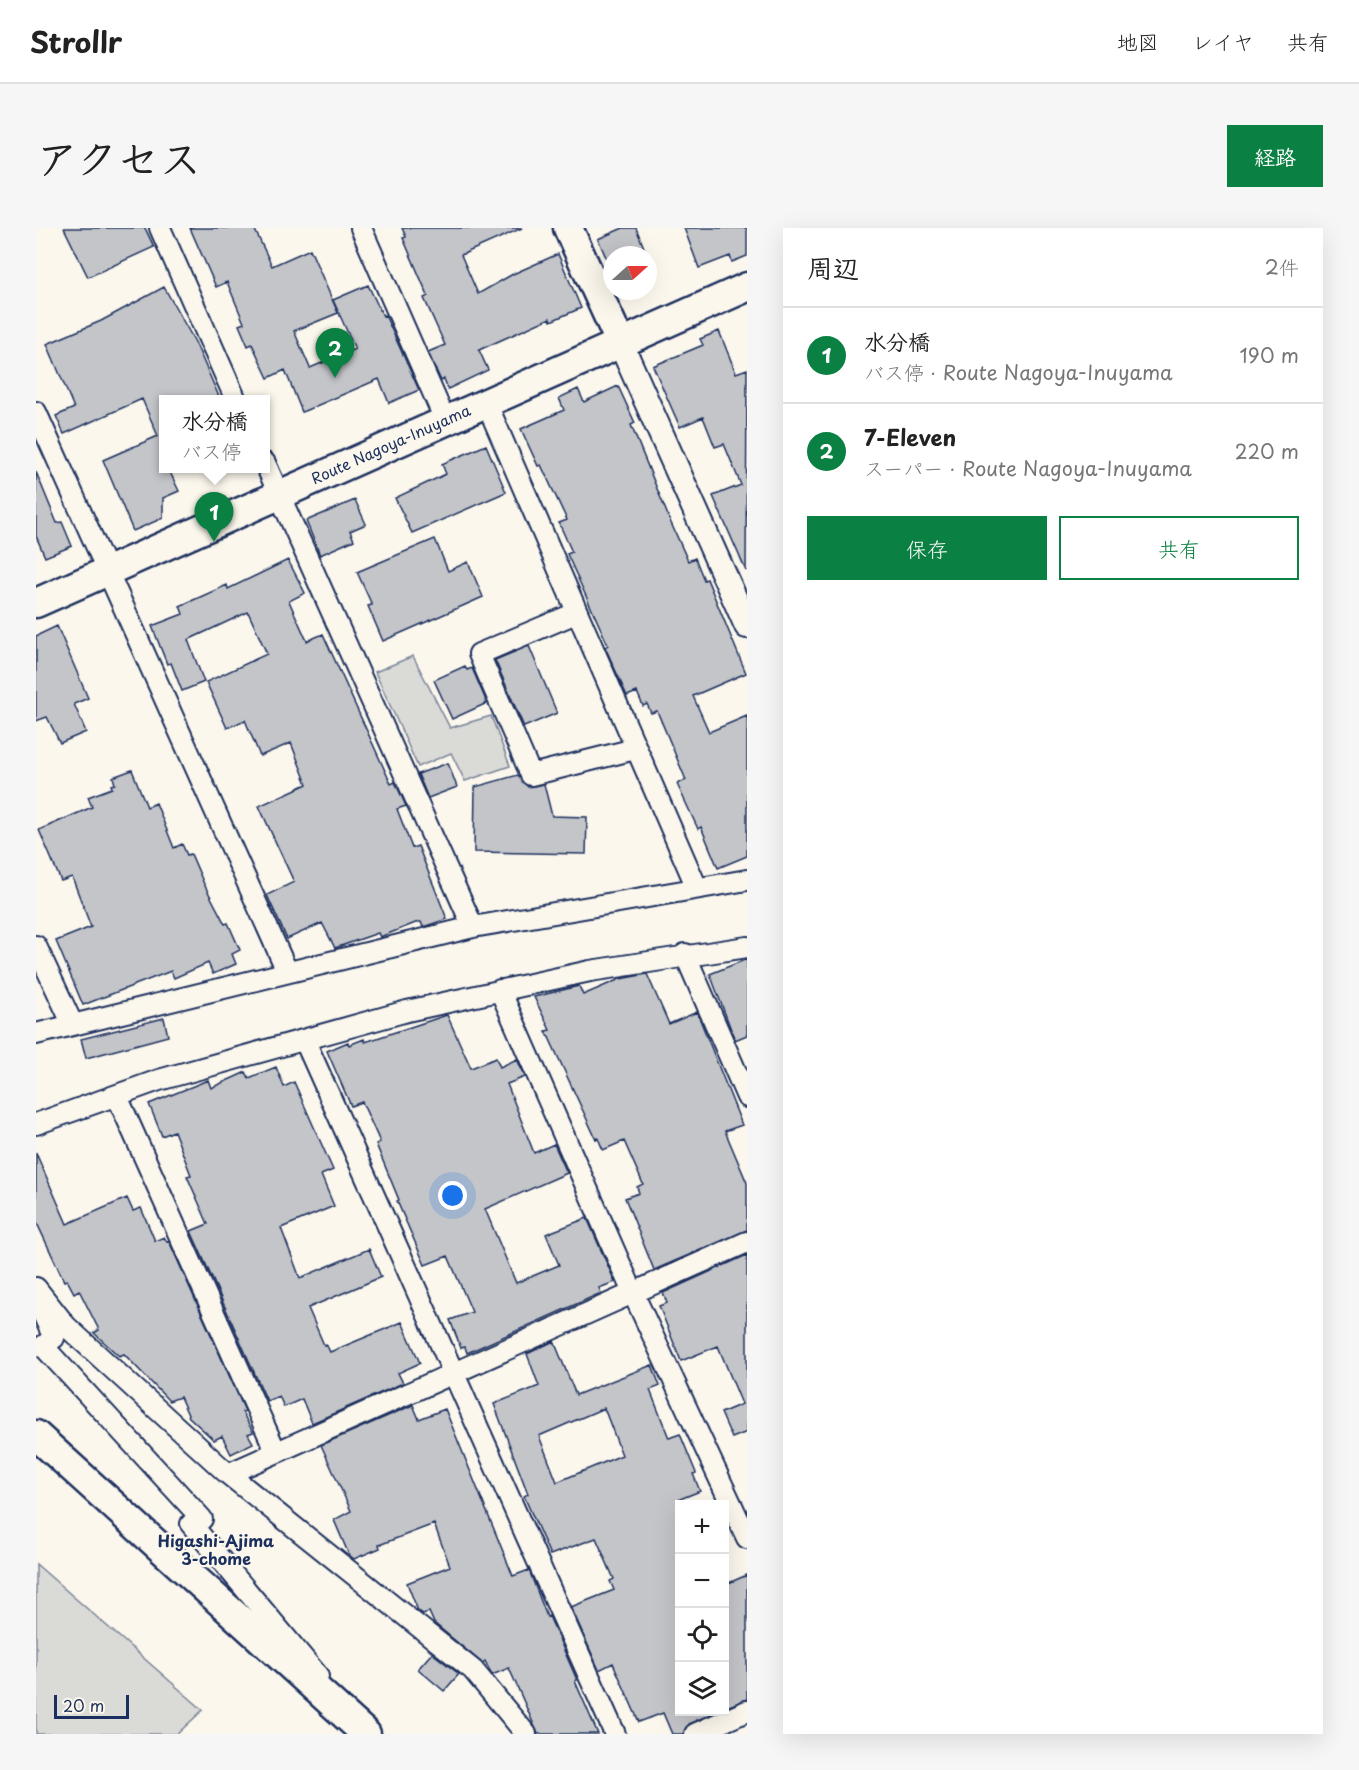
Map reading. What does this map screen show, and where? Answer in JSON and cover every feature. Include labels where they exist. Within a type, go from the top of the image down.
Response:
[{"type":"main road","points":[[568,228],[620,342]]},
{"type":"main road","name":"Route Nagoya-Inuyama","points":[[36,603],[747,286]]},
{"type":"main road","points":[[36,1435],[366,1734]]},
{"type":"street","points":[[160,228],[234,395]]},
{"type":"street","points":[[360,228],[445,420]]},
{"type":"street","points":[[620,342],[747,626]]},
{"type":"street","points":[[486,402],[634,749],[697,888]]},
{"type":"street","points":[[36,412],[287,970]]},
{"type":"street","points":[[269,473],[473,927]]},
{"type":"street","points":[[576,613],[479,654],[531,775],[634,749]]},
{"type":"street","points":[[36,1034],[287,970],[473,927],[747,880]]},
{"type":"street","points":[[36,946],[72,1023]]},
{"type":"street","points":[[36,1124],[159,1080],[407,1011],[500,990],[685,954],[747,946]]},
{"type":"street","points":[[685,954],[747,1097]]},
{"type":"street","points":[[500,990],[633,1293],[747,1538]]},
{"type":"street","points":[[304,1041],[615,1734]]},
{"type":"street","points":[[117,1096],[276,1452]]},
{"type":"street","points":[[228,1474],[747,1242]]},
{"type":"street","points":[[36,1288],[66,1326],[228,1474],[473,1670],[526,1734]]},
{"type":"street","points":[[36,1299],[54,1338],[43,1346],[202,1519],[191,1524],[323,1682],[316,1689]]},
{"type":"street","points":[[695,1734],[747,1711]]},
{"type":"shaded area","points":[[413,656],[450,728],[491,716],[510,766],[465,781],[451,753],[418,767],[375,672]]},
{"type":"shaded area","points":[[36,1564],[203,1710],[177,1734],[36,1734]]},
{"type":"building","points":[[64,228],[145,228],[154,247],[88,277]]},
{"type":"building","points":[[190,228],[254,228],[272,266],[310,249],[338,313],[294,331],[310,368],[355,349],[333,300],[368,285],[383,316],[385,315],[419,390],[389,403],[379,379],[302,412],[285,370],[268,378],[252,344],[248,346],[239,325],[244,323],[227,282],[216,287]]},
{"type":"building","points":[[402,228],[522,228],[461,255],[478,294],[513,274],[558,254],[581,308],[551,321],[550,318],[479,350],[488,370],[448,389],[444,379],[441,381],[428,352],[445,345],[424,298],[428,296],[403,238],[406,237]]},
{"type":"building","points":[[623,228],[636,228],[643,246],[603,246],[603,250],[598,239]]},
{"type":"building","points":[[684,228],[747,228],[747,256],[732,262],[730,256],[699,268]]},
{"type":"building","points":[[164,287],[195,342],[218,395],[159,395],[159,473],[170,473],[179,491],[163,498],[163,518],[133,531],[103,460],[158,436],[142,399],[64,434],[56,416],[74,408],[47,344],[101,321]]},
{"type":"building","points":[[719,331],[736,373],[747,369],[746,571],[713,496],[741,485],[724,444],[715,447],[703,417],[680,427],[653,366],[703,345],[700,339]]},
{"type":"building","points":[[618,386],[635,423],[631,425],[671,523],[688,561],[695,558],[704,580],[707,579],[746,673],[693,696],[709,732],[747,716],[747,856],[718,868],[701,827],[698,829],[677,784],[686,780],[657,711],[651,713],[647,704],[643,706],[637,692],[627,696],[605,647],[608,645],[567,554],[572,552],[559,523],[567,520],[521,429],[564,410],[559,398],[578,389],[584,402]]},
{"type":"building","points":[[486,445],[506,492],[412,533],[395,498],[446,474],[442,464]]},
{"type":"building","points":[[36,472],[57,523],[62,522],[72,546],[45,557],[36,536]]},
{"type":"building","points":[[355,500],[366,524],[350,531],[354,540],[320,555],[306,521]]},
{"type":"building","points":[[435,539],[448,571],[468,562],[483,597],[383,641],[368,606],[372,605],[357,572]]},
{"type":"building","points":[[288,560],[305,593],[289,601],[307,641],[323,634],[391,784],[395,782],[406,806],[397,809],[412,848],[418,846],[447,919],[423,927],[421,922],[418,922],[380,937],[378,933],[335,948],[322,923],[287,939],[267,895],[294,882],[259,806],[307,784],[291,743],[260,756],[245,720],[227,728],[206,682],[267,654],[248,612],[188,640],[204,682],[182,691],[171,663],[167,664],[152,626],[183,614],[180,606],[227,585],[228,589]]},
{"type":"building","points":[[57,626],[88,698],[74,704],[86,732],[60,743],[47,717],[36,721],[36,636]]},
{"type":"building","points":[[529,646],[557,713],[524,727],[495,660]]},
{"type":"building","points":[[465,666],[467,670],[472,668],[487,703],[452,719],[434,680]]},
{"type":"building","points":[[448,763],[457,787],[428,798],[418,774]]},
{"type":"building","points":[[132,770],[147,807],[156,803],[174,848],[182,844],[187,855],[191,854],[204,884],[225,924],[228,923],[240,950],[232,954],[236,964],[213,974],[208,963],[174,978],[171,971],[83,1005],[56,941],[91,927],[72,877],[61,881],[39,830],[92,807],[88,797],[112,788],[111,785],[115,784],[113,777]]},
{"type":"building","points":[[518,775],[528,787],[544,784],[552,816],[587,817],[586,854],[474,852],[475,787]]},
{"type":"building","points":[[747,959],[747,1035],[735,1040],[710,974]]},
{"type":"building","points":[[647,974],[669,1024],[697,1012],[742,1125],[725,1131],[747,1183],[747,1230],[654,1270],[625,1198],[639,1193],[637,1187],[643,1184],[624,1141],[603,1150],[598,1138],[596,1139],[546,1031],[550,1030],[534,997],[579,986],[583,995],[620,979]]},
{"type":"building","points":[[447,1015],[471,1068],[496,1058],[500,1067],[517,1059],[525,1077],[507,1084],[534,1153],[554,1144],[567,1173],[485,1209],[516,1283],[559,1265],[546,1234],[587,1218],[615,1282],[599,1288],[601,1293],[467,1353],[465,1347],[461,1348],[450,1320],[472,1312],[448,1256],[425,1265],[397,1201],[399,1200],[376,1144],[380,1142],[362,1102],[351,1106],[327,1051],[348,1042],[349,1045],[364,1039],[365,1042]]},
{"type":"building","points":[[164,1018],[168,1036],[86,1058],[81,1039]]},
{"type":"building","points":[[276,1067],[284,1087],[294,1082],[333,1170],[321,1175],[334,1206],[281,1228],[300,1278],[369,1249],[381,1277],[308,1308],[324,1345],[326,1344],[330,1352],[402,1322],[420,1363],[398,1373],[403,1383],[312,1423],[302,1399],[284,1407],[279,1396],[267,1401],[191,1231],[208,1224],[187,1176],[191,1175],[174,1131],[162,1136],[149,1104],[208,1080],[211,1088],[246,1072],[249,1078]]},
{"type":"building","points":[[36,1153],[67,1224],[127,1198],[133,1211],[141,1208],[155,1241],[164,1237],[167,1242],[169,1241],[245,1411],[242,1412],[253,1432],[248,1434],[253,1443],[231,1454],[222,1436],[214,1440],[189,1417],[180,1397],[169,1401],[124,1354],[119,1356],[94,1333],[99,1330],[79,1290],[74,1293],[67,1280],[64,1281],[36,1221]]},
{"type":"building","points":[[747,1255],[747,1432],[732,1438],[721,1413],[742,1404],[718,1346],[681,1361],[659,1306],[667,1303],[663,1293]]},
{"type":"building","points":[[554,1341],[576,1395],[652,1365],[660,1386],[650,1390],[669,1438],[680,1434],[696,1473],[693,1474],[700,1491],[675,1500],[675,1716],[707,1716],[690,1723],[683,1734],[672,1734],[663,1713],[639,1722],[613,1663],[599,1670],[571,1607],[614,1590],[610,1581],[614,1579],[596,1538],[550,1555],[524,1496],[528,1494],[494,1404],[539,1386],[527,1354]],"holes":[[[604,1408],[622,1455],[557,1482],[539,1436]]]},
{"type":"building","points":[[413,1405],[419,1419],[445,1409],[513,1576],[529,1570],[598,1734],[538,1734],[509,1668],[492,1675],[485,1661],[482,1663],[434,1623],[429,1612],[423,1614],[418,1611],[407,1583],[450,1566],[434,1524],[379,1545],[380,1548],[354,1559],[349,1555],[334,1520],[351,1511],[321,1445]]},
{"type":"building","points":[[747,1575],[747,1699],[729,1706],[729,1608],[729,1583]]},
{"type":"building","points":[[432,1653],[459,1674],[444,1691],[418,1669]]},
{"type":"place","name":"7-Eleven","points":[[335,378]]},
{"type":"place","name":"水分橋","points":[[214,542]]},
{"type":"district","name":"Higashi-Ajima 3-chome","points":[[216,1550]]}]
